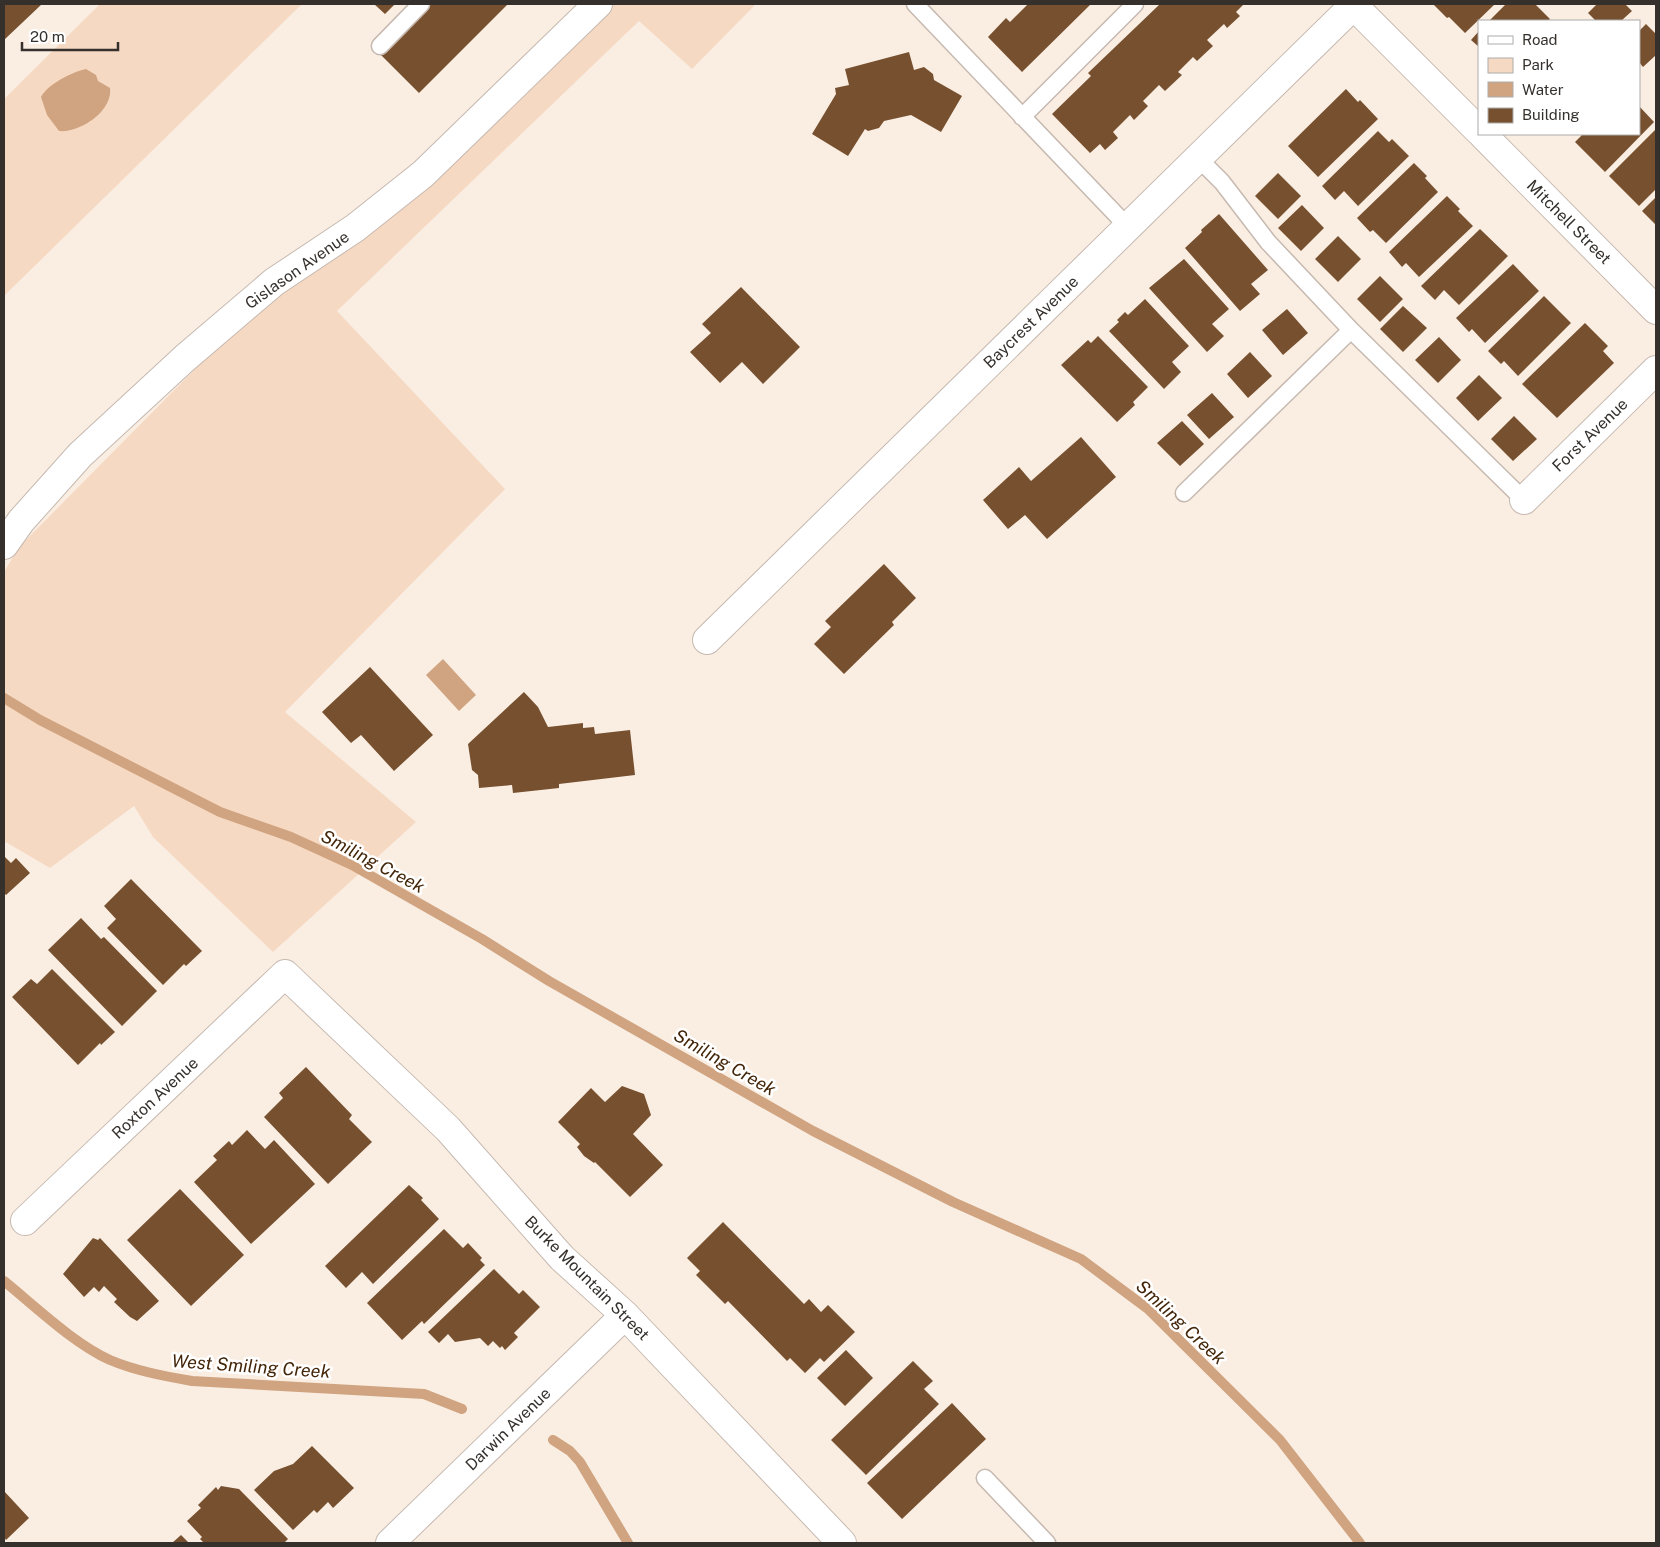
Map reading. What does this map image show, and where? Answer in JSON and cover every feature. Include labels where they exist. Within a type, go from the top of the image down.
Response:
[{"type":"street","name":"Gislason Avenue","points":[[4,544],[80,455],[185,358],[274,282],[355,228],[423,174],[598,4]]},
{"type":"street","points":[[1354,4],[1478,130]]},
{"type":"street","name":"Baycrest Avenue","points":[[707,640],[1354,4]]},
{"type":"street","name":"Mitchell Street","points":[[1483,135],[1656,310]]},
{"type":"street","name":"Forst Avenue","points":[[1524,500],[1656,370]]},
{"type":"street","name":"Roxton Avenue","points":[[25,1221],[285,974]]},
{"type":"street","name":"Burke Mountain Street","points":[[285,974],[448,1129],[562,1258],[625,1315],[842,1543]]},
{"type":"street","name":"Darwin Avenue","points":[[390,1543],[625,1315]]},
{"type":"lane","points":[[380,46],[422,4]]},
{"type":"lane","points":[[915,4],[1128,227]]},
{"type":"lane","points":[[1022,117],[1135,4]]},
{"type":"lane","points":[[1198,158],[1222,182],[1268,242],[1351,330],[1524,500]]},
{"type":"lane","points":[[1184,492],[1351,330]]},
{"type":"lane","points":[[984,1478],[1047,1543]]},
{"type":"green space","points":[[100,4],[302,4],[4,296],[4,99]]},
{"type":"green space","points":[[604,4],[756,4],[692,69],[639,21],[337,311],[505,489],[285,712],[416,822],[273,952],[153,837],[134,806],[50,868],[4,841],[4,572],[19,547],[202,362]]},
{"type":"water","points":[[86,69],[96,75],[98,81],[110,88],[110,97],[101,112],[94,119],[76,128],[59,131],[47,115],[41,97],[44,92],[61,79]]},
{"type":"water","points":[[443,659],[476,695],[459,711],[426,675]]},
{"type":"building","points":[[4,4],[42,4],[4,40]]},
{"type":"building","points":[[374,4],[395,4],[385,14]]},
{"type":"building","points":[[431,4],[508,4],[419,93],[381,55]]},
{"type":"building","points":[[1028,4],[1091,4],[1022,72],[988,37],[1006,18],[1010,22]]},
{"type":"building","points":[[1160,4],[1244,4],[1236,12],[1240,16],[1227,28],[1224,24],[1207,40],[1213,46],[1197,61],[1193,57],[1178,72],[1182,75],[1165,91],[1159,85],[1143,101],[1148,106],[1134,120],[1130,115],[1113,132],[1118,138],[1105,150],[1100,144],[1090,153],[1052,114],[1091,76],[1088,73]]},
{"type":"building","points":[[1433,4],[1495,4],[1465,33],[1449,17],[1447,18]]},
{"type":"building","points":[[1506,4],[1535,4],[1550,19],[1549,20],[1490,20]]},
{"type":"building","points":[[1597,4],[1625,4],[1632,11],[1622,20],[1595,20],[1588,13]]},
{"type":"building","points":[[1646,24],[1656,34],[1656,55],[1643,67],[1640,63],[1640,30]]},
{"type":"building","points":[[1478,32],[1478,46],[1471,40]]},
{"type":"building","points":[[909,52],[914,70],[924,67],[933,74],[934,80],[962,96],[941,132],[911,115],[884,121],[879,128],[868,131],[865,129],[848,156],[812,134],[836,94],[835,88],[849,85],[845,69]]},
{"type":"building","points":[[1346,89],[1358,102],[1360,100],[1378,119],[1318,177],[1288,146]]},
{"type":"building","points":[[1640,107],[1654,122],[1605,172],[1575,142],[1582,135],[1640,135]]},
{"type":"building","points":[[1656,129],[1656,189],[1639,206],[1609,176]]},
{"type":"building","points":[[1378,131],[1389,142],[1392,139],[1409,156],[1358,206],[1344,191],[1335,200],[1322,186]]},
{"type":"building","points":[[1414,163],[1427,176],[1425,178],[1438,192],[1386,243],[1373,230],[1370,232],[1357,218]]},
{"type":"building","points":[[1278,173],[1301,196],[1278,219],[1255,196]]},
{"type":"building","points":[[1447,196],[1460,209],[1458,211],[1473,226],[1419,277],[1406,263],[1402,267],[1389,252]]},
{"type":"building","points":[[1656,197],[1656,225],[1642,211]]},
{"type":"building","points":[[1302,205],[1324,228],[1301,251],[1278,228]]},
{"type":"building","points":[[1219,214],[1268,270],[1251,284],[1260,294],[1240,311],[1185,248]]},
{"type":"building","points":[[1480,229],[1508,256],[1459,305],[1444,290],[1435,300],[1421,286]]},
{"type":"building","points":[[1338,236],[1361,259],[1338,282],[1315,259]]},
{"type":"building","points":[[1184,259],[1229,309],[1212,324],[1224,336],[1207,352],[1149,288]]},
{"type":"building","points":[[1513,264],[1539,291],[1485,343],[1472,329],[1469,332],[1456,318]]},
{"type":"building","points":[[1380,276],[1403,299],[1380,322],[1357,299]]},
{"type":"building","points":[[741,287],[800,347],[763,384],[742,362],[720,383],[690,352],[711,333],[702,324]]},
{"type":"building","points":[[1544,296],[1571,323],[1518,376],[1504,361],[1501,364],[1488,351]]},
{"type":"building","points":[[1145,299],[1189,346],[1172,362],[1181,372],[1164,389],[1109,331],[1119,322],[1117,320],[1125,312],[1128,315]]},
{"type":"building","points":[[1403,306],[1427,328],[1403,352],[1380,329]]},
{"type":"building","points":[[1287,309],[1308,333],[1283,355],[1262,330]]},
{"type":"building","points":[[1585,323],[1608,346],[1603,351],[1614,363],[1557,418],[1522,384]]},
{"type":"building","points":[[1098,336],[1148,387],[1133,402],[1135,405],[1117,422],[1061,365],[1088,340],[1091,343]]},
{"type":"building","points":[[1439,337],[1461,360],[1438,383],[1415,360]]},
{"type":"building","points":[[1250,352],[1272,376],[1248,398],[1227,374]]},
{"type":"building","points":[[1479,375],[1502,398],[1478,421],[1456,398]]},
{"type":"building","points":[[1212,393],[1234,417],[1209,439],[1187,415]]},
{"type":"building","points":[[1514,416],[1537,439],[1513,461],[1491,439]]},
{"type":"building","points":[[1182,421],[1204,444],[1180,466],[1157,443]]},
{"type":"building","points":[[1081,437],[1116,477],[1047,539],[1025,515],[1008,529],[983,500],[1019,467],[1031,481]]},
{"type":"building","points":[[884,564],[916,598],[892,622],[894,625],[844,674],[814,644],[831,627],[825,621]]},
{"type":"building","points":[[370,667],[433,735],[394,771],[361,735],[351,743],[322,712]]},
{"type":"building","points":[[524,692],[538,707],[548,727],[583,723],[583,728],[594,727],[595,734],[630,730],[635,775],[559,784],[559,788],[513,793],[512,785],[479,788],[478,775],[472,770],[468,744]]},
{"type":"building","points":[[4,856],[11,863],[16,858],[30,873],[6,895],[4,893]]},
{"type":"building","points":[[131,879],[202,951],[186,966],[184,964],[163,985],[107,928],[116,919],[104,906]]},
{"type":"building","points":[[81,918],[101,939],[104,937],[157,991],[122,1026],[48,950]]},
{"type":"building","points":[[52,969],[115,1032],[101,1045],[100,1043],[78,1065],[12,997],[31,979],[37,984]]},
{"type":"building","points":[[306,1067],[352,1115],[349,1119],[372,1142],[328,1184],[264,1117],[283,1098],[279,1093]]},
{"type":"building","points":[[622,1086],[644,1094],[651,1115],[633,1134],[663,1165],[630,1197],[595,1162],[584,1156],[577,1147],[580,1144],[558,1122],[591,1088],[605,1102]]},
{"type":"building","points":[[247,1130],[265,1149],[274,1140],[315,1184],[251,1244],[194,1182],[217,1160],[213,1156],[229,1141],[232,1145]]},
{"type":"building","points":[[409,1185],[423,1198],[421,1200],[439,1219],[373,1284],[362,1272],[346,1288],[325,1266]]},
{"type":"building","points":[[180,1189],[244,1255],[191,1306],[127,1240]]},
{"type":"building","points":[[723,1222],[804,1304],[809,1299],[821,1312],[828,1305],[855,1332],[824,1362],[820,1358],[805,1373],[790,1358],[787,1361],[728,1301],[725,1304],[696,1275],[700,1271],[687,1258]]},
{"type":"building","points":[[444,1229],[463,1248],[468,1243],[482,1258],[480,1260],[485,1265],[424,1324],[422,1321],[402,1340],[367,1303]]},
{"type":"building","points":[[93,1238],[98,1240],[100,1238],[159,1301],[137,1321],[114,1302],[117,1299],[104,1286],[99,1292],[94,1287],[84,1297],[63,1274]]},
{"type":"building","points":[[494,1269],[519,1294],[523,1290],[540,1307],[514,1333],[518,1337],[505,1350],[493,1341],[488,1346],[480,1338],[455,1342],[448,1334],[439,1343],[428,1332]]},
{"type":"building","points":[[846,1350],[873,1378],[845,1406],[817,1378]]},
{"type":"building","points":[[913,1361],[933,1381],[924,1389],[939,1404],[866,1475],[831,1440]]},
{"type":"building","points":[[952,1403],[986,1439],[902,1519],[867,1483]]},
{"type":"building","points":[[312,1446],[354,1488],[333,1508],[328,1502],[317,1513],[314,1510],[293,1530],[254,1490],[274,1471],[293,1464]]},
{"type":"building","points":[[221,1486],[239,1489],[288,1539],[284,1543],[204,1543],[200,1539],[202,1537],[187,1521],[201,1508],[198,1505],[216,1487],[218,1490]]},
{"type":"building","points":[[4,1491],[29,1518],[6,1540],[4,1537]]},
{"type":"building","points":[[181,1535],[189,1543],[172,1543]]},
{"type":"waterway","name":"Smiling Creek","points":[[4,698],[40,720],[220,812],[291,837],[352,865],[482,939],[549,981],[813,1131],[953,1202],[1081,1259],[1148,1309],[1280,1440],[1360,1543]]},
{"type":"waterway","name":"West Smiling Creek","points":[[4,1281],[82,1344],[110,1360],[140,1370],[192,1381],[424,1394],[462,1409]]},
{"type":"waterway","name":"West Smiling Creek","points":[[553,1440],[570,1451],[580,1462],[628,1543]]}]
